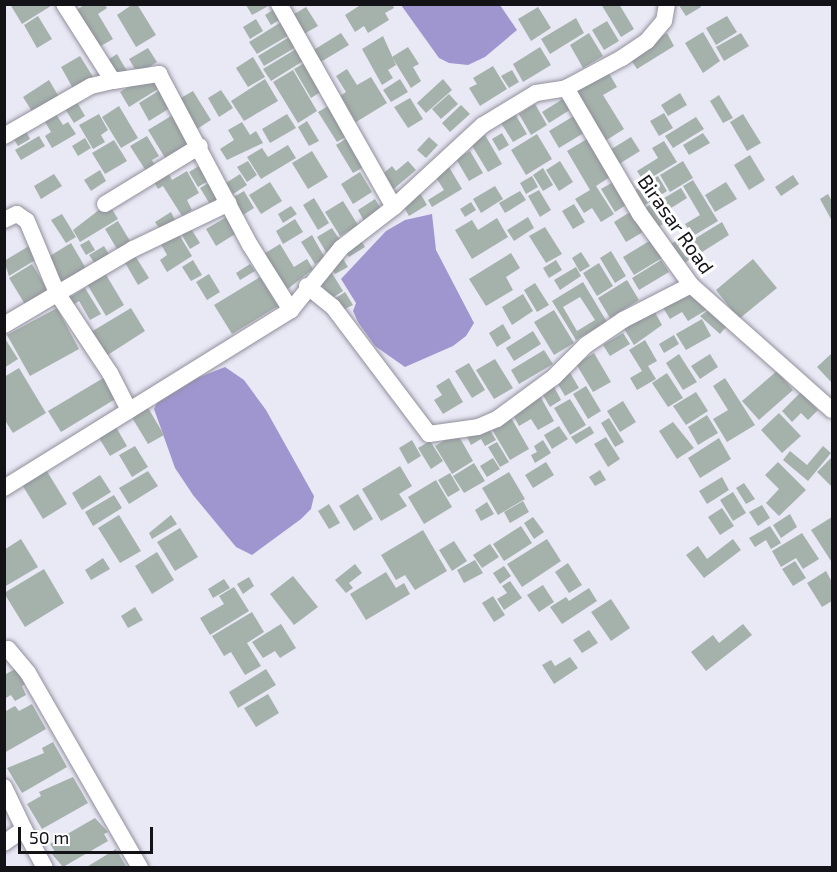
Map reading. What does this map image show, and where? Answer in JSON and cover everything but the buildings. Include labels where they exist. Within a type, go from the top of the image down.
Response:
[{"type":"street","points":[[64,4],[113,81]]},
{"type":"street","points":[[279,4],[394,207]]},
{"type":"street","points":[[4,488],[291,310],[307,286],[341,248],[394,207],[483,125],[536,93],[566,88],[647,41],[664,21],[667,4]]},
{"type":"street","points":[[4,136],[92,86],[159,74],[200,146],[250,245],[291,310]]},
{"type":"street","name":"Birasar Road","points":[[566,88],[640,214],[691,285],[832,410]]},
{"type":"street","points":[[105,204],[200,146]]},
{"type":"street","points":[[4,325],[134,249],[229,203]]},
{"type":"street","points":[[4,220],[17,214],[27,221],[57,293],[110,373],[129,410]]},
{"type":"street","points":[[307,286],[333,307],[429,434],[478,427],[497,419],[554,377],[586,345],[623,320],[691,285]]},
{"type":"street","points":[[4,651],[8,649],[28,673],[140,867]]},
{"type":"street","points":[[4,787],[45,867]]},
{"type":"street","points":[[4,843],[24,829]]},
{"type":"shaded area","points":[[401,5],[500,5],[517,30],[485,57],[468,65],[449,63],[439,58]]},
{"type":"shaded area","points":[[432,214],[436,250],[474,323],[466,336],[453,346],[405,367],[375,346],[358,322],[353,311],[356,303],[341,279],[386,231],[405,220]]},
{"type":"shaded area","points":[[225,367],[244,380],[266,410],[314,496],[311,509],[301,519],[252,555],[236,547],[193,495],[175,468],[154,409],[157,403],[197,378]]}]
